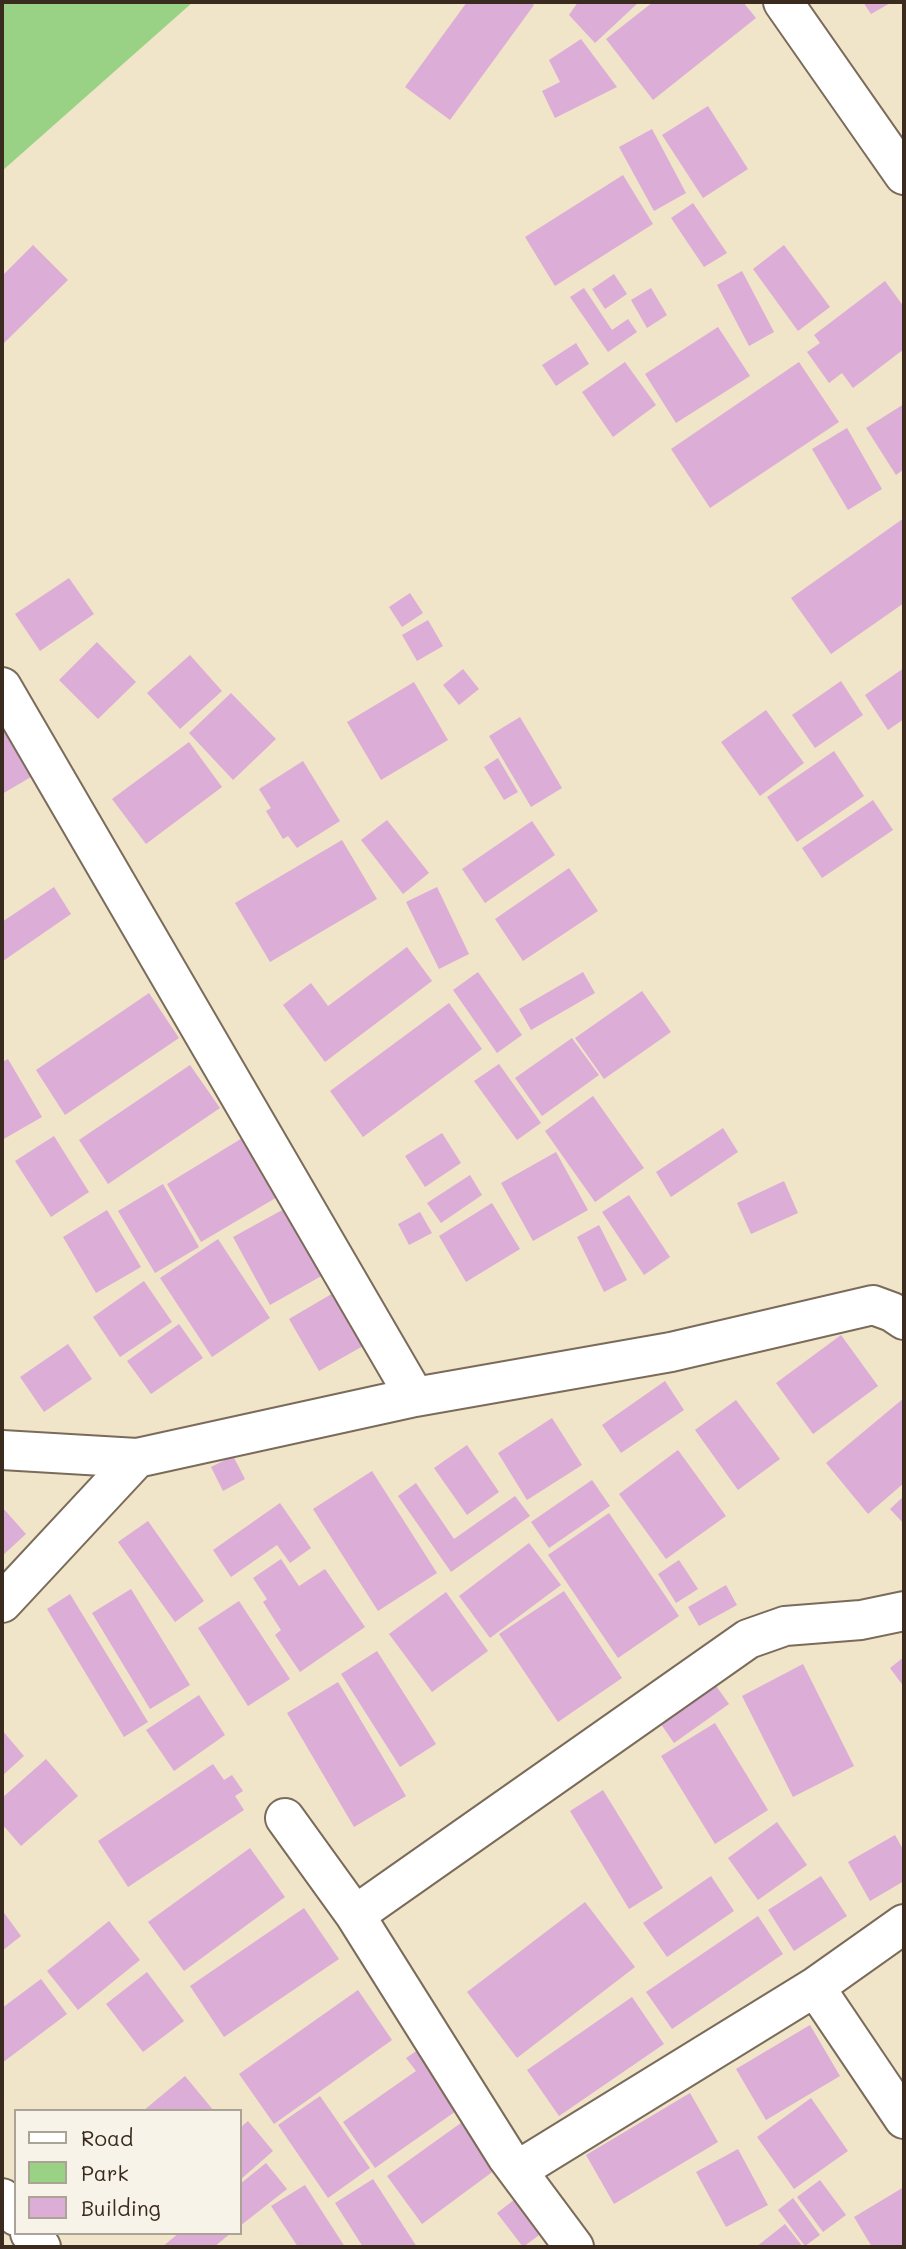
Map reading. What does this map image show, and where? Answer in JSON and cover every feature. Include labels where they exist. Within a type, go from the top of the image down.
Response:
[{"type":"street","points":[[783,2],[904,175]]},
{"type":"street","points":[[2,687],[415,1397]]},
{"type":"street","points":[[4,1447],[137,1458],[415,1397],[671,1352],[873,1305],[904,1320]]},
{"type":"street","points":[[2,1604],[137,1458]]},
{"type":"street","points":[[355,1915],[748,1639],[785,1626],[860,1620],[904,1611]]},
{"type":"street","points":[[285,1818],[355,1915],[507,2157],[574,2247]]},
{"type":"street","points":[[519,2170],[815,1987],[904,1924]]},
{"type":"street","points":[[815,1987],[904,2119]]},
{"type":"street","points":[[2,2198],[14,2213]]},
{"type":"green space","points":[[2,2],[193,2],[2,171]]},
{"type":"building","points":[[467,2],[530,2],[534,5],[450,120],[405,87]]},
{"type":"building","points":[[578,2],[639,2],[595,43],[569,15]]},
{"type":"building","points":[[653,2],[743,2],[756,18],[653,100],[606,39]]},
{"type":"building","points":[[863,2],[892,2],[871,14]]},
{"type":"building","points":[[581,39],[617,87],[555,118],[542,91],[560,82],[549,60]]},
{"type":"building","points":[[708,106],[748,169],[703,198],[662,135]]},
{"type":"building","points":[[652,129],[686,193],[654,211],[619,147]]},
{"type":"building","points":[[623,175],[653,224],[555,286],[525,237]]},
{"type":"building","points":[[693,203],[727,253],[704,267],[671,218]]},
{"type":"building","points":[[33,245],[68,280],[2,345],[2,276]]},
{"type":"building","points":[[784,245],[830,307],[798,331],[753,269]]},
{"type":"building","points":[[742,271],[774,332],[749,346],[717,285]]},
{"type":"building","points":[[614,274],[627,294],[605,309],[592,289]]},
{"type":"building","points":[[885,281],[904,307],[904,349],[853,388],[842,373],[829,383],[807,352],[820,343],[814,335]]},
{"type":"building","points":[[584,288],[612,330],[628,319],[637,332],[608,352],[570,297]]},
{"type":"building","points":[[651,288],[667,315],[647,328],[631,300]]},
{"type":"building","points":[[718,327],[750,376],[676,423],[645,374]]},
{"type":"building","points":[[576,343],[589,364],[556,386],[542,365]]},
{"type":"building","points":[[625,362],[656,405],[613,437],[582,392]]},
{"type":"building","points":[[799,362],[839,422],[710,508],[671,449]]},
{"type":"building","points":[[904,404],[904,469],[896,475],[866,428]]},
{"type":"building","points":[[847,428],[882,489],[848,510],[812,449]]},
{"type":"building","points":[[904,518],[904,603],[831,654],[791,598]]},
{"type":"building","points":[[69,578],[94,614],[40,651],[15,614]]},
{"type":"building","points":[[410,593],[423,613],[402,627],[389,607]]},
{"type":"building","points":[[428,620],[443,646],[417,661],[402,635]]},
{"type":"building","points":[[97,642],[136,682],[98,719],[59,680]]},
{"type":"building","points":[[190,655],[222,691],[180,729],[147,693]]},
{"type":"building","points":[[904,668],[904,719],[888,730],[865,695]]},
{"type":"building","points":[[463,669],[479,689],[459,705],[443,685]]},
{"type":"building","points":[[841,681],[863,715],[815,748],[792,715]]},
{"type":"building","points":[[414,682],[448,740],[381,780],[347,722]]},
{"type":"building","points":[[231,693],[276,739],[233,780],[189,733]]},
{"type":"building","points":[[766,710],[804,763],[760,796],[721,742]]},
{"type":"building","points":[[2,715],[36,774],[2,794]]},
{"type":"building","points":[[520,717],[562,788],[531,807],[489,736]]},
{"type":"building","points":[[189,742],[222,787],[146,844],[112,799]]},
{"type":"building","points":[[834,751],[864,796],[797,842],[767,797]]},
{"type":"building","points":[[498,758],[518,792],[504,800],[484,767]]},
{"type":"building","points":[[303,761],[340,821],[297,848],[288,836],[283,839],[266,811],[271,808],[259,789]]},
{"type":"building","points":[[873,800],[893,830],[822,878],[802,848]]},
{"type":"building","points":[[387,820],[429,873],[403,894],[361,840]]},
{"type":"building","points":[[532,821],[555,855],[485,903],[462,869]]},
{"type":"building","points":[[342,840],[377,899],[270,962],[235,903]]},
{"type":"building","points":[[569,868],[598,911],[523,961],[495,919]]},
{"type":"building","points":[[54,887],[71,914],[3,961],[2,922]]},
{"type":"building","points":[[437,887],[469,954],[439,969],[406,902]]},
{"type":"building","points":[[407,947],[432,981],[325,1062],[283,1005],[311,983],[328,1006]]},
{"type":"building","points":[[478,972],[522,1035],[497,1053],[453,990]]},
{"type":"building","points":[[583,972],[595,993],[531,1030],[519,1009]]},
{"type":"building","points":[[642,991],[671,1032],[604,1079],[575,1038]]},
{"type":"building","points":[[149,993],[179,1038],[65,1115],[36,1070]]},
{"type":"building","points":[[449,1003],[482,1049],[363,1137],[330,1091]]},
{"type":"building","points":[[572,1038],[599,1075],[542,1116],[515,1078]]},
{"type":"building","points":[[8,1059],[42,1117],[2,1140],[2,1062]]},
{"type":"building","points":[[499,1064],[541,1123],[517,1140],[474,1081]]},
{"type":"building","points":[[190,1065],[220,1108],[108,1184],[79,1140]]},
{"type":"building","points":[[593,1096],[644,1168],[595,1202],[545,1131]]},
{"type":"building","points":[[723,1128],[738,1152],[671,1197],[656,1172]]},
{"type":"building","points":[[442,1133],[461,1163],[425,1187],[405,1156]]},
{"type":"building","points":[[54,1136],[89,1192],[51,1217],[15,1161]]},
{"type":"building","points":[[244,1137],[279,1196],[201,1242],[167,1184]]},
{"type":"building","points":[[556,1152],[588,1210],[533,1241],[501,1183]]},
{"type":"building","points":[[470,1175],[482,1195],[441,1223],[427,1203]]},
{"type":"building","points":[[784,1181],[798,1213],[751,1234],[737,1203]]},
{"type":"building","points":[[163,1184],[199,1247],[155,1273],[118,1211]]},
{"type":"building","points":[[629,1195],[670,1257],[644,1275],[602,1212]]},
{"type":"building","points":[[295,1203],[332,1270],[270,1305],[233,1237]]},
{"type":"building","points":[[492,1203],[520,1249],[466,1282],[439,1236]]},
{"type":"building","points":[[107,1210],[141,1267],[96,1293],[63,1237]]},
{"type":"building","points":[[420,1212],[432,1233],[409,1245],[398,1224]]},
{"type":"building","points":[[599,1225],[627,1280],[604,1292],[577,1237]]},
{"type":"building","points":[[218,1239],[270,1318],[212,1357],[160,1278]]},
{"type":"building","points":[[144,1281],[172,1322],[120,1357],[93,1317]]},
{"type":"building","points":[[340,1289],[370,1342],[319,1371],[289,1319]]},
{"type":"building","points":[[179,1324],[203,1358],[151,1394],[127,1361]]},
{"type":"building","points":[[841,1335],[878,1386],[813,1434],[776,1383]]},
{"type":"building","points":[[68,1344],[92,1379],[44,1412],[20,1377]]},
{"type":"building","points":[[665,1381],[684,1410],[621,1453],[602,1425]]},
{"type":"building","points":[[904,1398],[904,1483],[868,1514],[826,1463]]},
{"type":"building","points":[[736,1400],[780,1459],[738,1490],[695,1430]]},
{"type":"building","points":[[552,1418],[582,1465],[527,1500],[498,1453]]},
{"type":"building","points":[[467,1445],[499,1492],[467,1515],[434,1468]]},
{"type":"building","points":[[678,1450],[726,1516],[666,1559],[619,1494]]},
{"type":"building","points":[[233,1456],[245,1479],[223,1491],[211,1467]]},
{"type":"building","points":[[372,1471],[437,1573],[378,1611],[313,1509]]},
{"type":"building","points":[[592,1480],[610,1506],[549,1548],[531,1522]]},
{"type":"building","points":[[416,1483],[454,1539],[515,1496],[530,1516],[451,1572],[398,1496]]},
{"type":"building","points":[[904,1496],[904,1524],[890,1509]]},
{"type":"building","points":[[280,1503],[311,1548],[290,1563],[277,1545],[231,1577],[213,1550]]},
{"type":"building","points":[[2,1507],[26,1534],[2,1556]]},
{"type":"building","points":[[609,1513],[679,1616],[618,1658],[548,1555]]},
{"type":"building","points":[[148,1521],[204,1601],[175,1622],[118,1542]]},
{"type":"building","points":[[529,1543],[561,1585],[490,1638],[459,1596]]},
{"type":"building","points":[[281,1559],[299,1586],[325,1569],[365,1627],[300,1672],[275,1635],[281,1630],[263,1602],[267,1599],[253,1578]]},
{"type":"building","points":[[679,1560],[698,1589],[676,1603],[658,1574]]},
{"type":"building","points":[[726,1585],[737,1605],[699,1626],[688,1607]]},
{"type":"building","points":[[131,1589],[190,1685],[150,1709],[92,1613]]},
{"type":"building","points":[[564,1591],[622,1678],[558,1722],[499,1634]]},
{"type":"building","points":[[446,1592],[488,1651],[432,1692],[389,1634]]},
{"type":"building","points":[[70,1594],[148,1722],[124,1737],[47,1609]]},
{"type":"building","points":[[239,1601],[290,1679],[248,1706],[198,1628]]},
{"type":"building","points":[[377,1651],[436,1744],[400,1767],[341,1674]]},
{"type":"building","points":[[904,1657],[904,1687],[890,1668]]},
{"type":"building","points":[[803,1664],[854,1766],[793,1797],[742,1696]]},
{"type":"building","points":[[709,1676],[729,1704],[674,1743],[654,1714]]},
{"type":"building","points":[[338,1682],[406,1796],[354,1827],[287,1713]]},
{"type":"building","points":[[199,1695],[225,1735],[174,1771],[146,1730]]},
{"type":"building","points":[[715,1723],[768,1810],[715,1844],[661,1756]]},
{"type":"building","points":[[2,1730],[24,1756],[2,1776]]},
{"type":"building","points":[[46,1759],[78,1796],[21,1846],[2,1824],[2,1798]]},
{"type":"building","points":[[213,1764],[224,1780],[232,1775],[243,1791],[235,1796],[244,1810],[128,1887],[98,1841]]},
{"type":"building","points":[[603,1790],[663,1888],[629,1909],[570,1811]]},
{"type":"building","points":[[777,1822],[807,1865],[758,1900],[728,1858]]},
{"type":"building","points":[[895,1835],[904,1851],[904,1881],[870,1901],[848,1862]]},
{"type":"building","points":[[250,1848],[285,1897],[184,1971],[148,1922]]},
{"type":"building","points":[[711,1876],[734,1911],[667,1957],[643,1923]]},
{"type":"building","points":[[821,1876],[847,1916],[794,1951],[768,1910]]},
{"type":"building","points":[[585,1902],[635,1967],[517,2058],[467,1992]]},
{"type":"building","points":[[304,1908],[339,1959],[224,2037],[190,1986]]},
{"type":"building","points":[[2,1910],[21,1936],[2,1951]]},
{"type":"building","points":[[758,1916],[783,1954],[672,2029],[646,1992]]},
{"type":"building","points":[[109,1921],[140,1960],[78,2010],[47,1971]]},
{"type":"building","points":[[147,1972],[184,2021],[143,2052],[106,2004]]},
{"type":"building","points":[[41,1979],[67,2014],[2,2063],[2,2008]]},
{"type":"building","points":[[358,1990],[392,2040],[274,2124],[239,2074]]},
{"type":"building","points":[[632,1997],[664,2044],[559,2116],[527,2070]]},
{"type":"building","points":[[810,2025],[840,2076],[766,2120],[736,2069]]},
{"type":"building","points":[[425,2045],[466,2104],[375,2168],[343,2122],[416,2071],[406,2058]]},
{"type":"building","points":[[185,2076],[212,2109],[145,2109]]},
{"type":"building","points":[[690,2093],[718,2142],[614,2204],[586,2155]]},
{"type":"building","points":[[320,2096],[370,2168],[328,2198],[278,2125]]},
{"type":"building","points":[[811,2098],[848,2151],[794,2189],[757,2137]]},
{"type":"building","points":[[465,2120],[499,2167],[422,2224],[387,2176]]},
{"type":"building","points":[[248,2121],[273,2151],[242,2178],[242,2126]]},
{"type":"building","points":[[738,2149],[768,2205],[726,2227],[696,2172]]},
{"type":"building","points":[[266,2163],[287,2189],[242,2224],[242,2182]]},
{"type":"building","points":[[373,2179],[417,2247],[363,2247],[335,2203]]},
{"type":"building","points":[[820,2180],[846,2215],[823,2232],[797,2197]]},
{"type":"building","points":[[305,2185],[345,2247],[298,2247],[271,2206]]},
{"type":"building","points":[[904,2187],[904,2246],[872,2247],[854,2217]]},
{"type":"building","points":[[528,2189],[554,2224],[523,2247],[497,2213]]},
{"type":"building","points":[[793,2198],[820,2235],[805,2246],[778,2210]]},
{"type":"building","points":[[785,2224],[803,2247],[756,2247]]},
{"type":"building","points":[[177,2235],[229,2235],[214,2247],[162,2247]]}]
